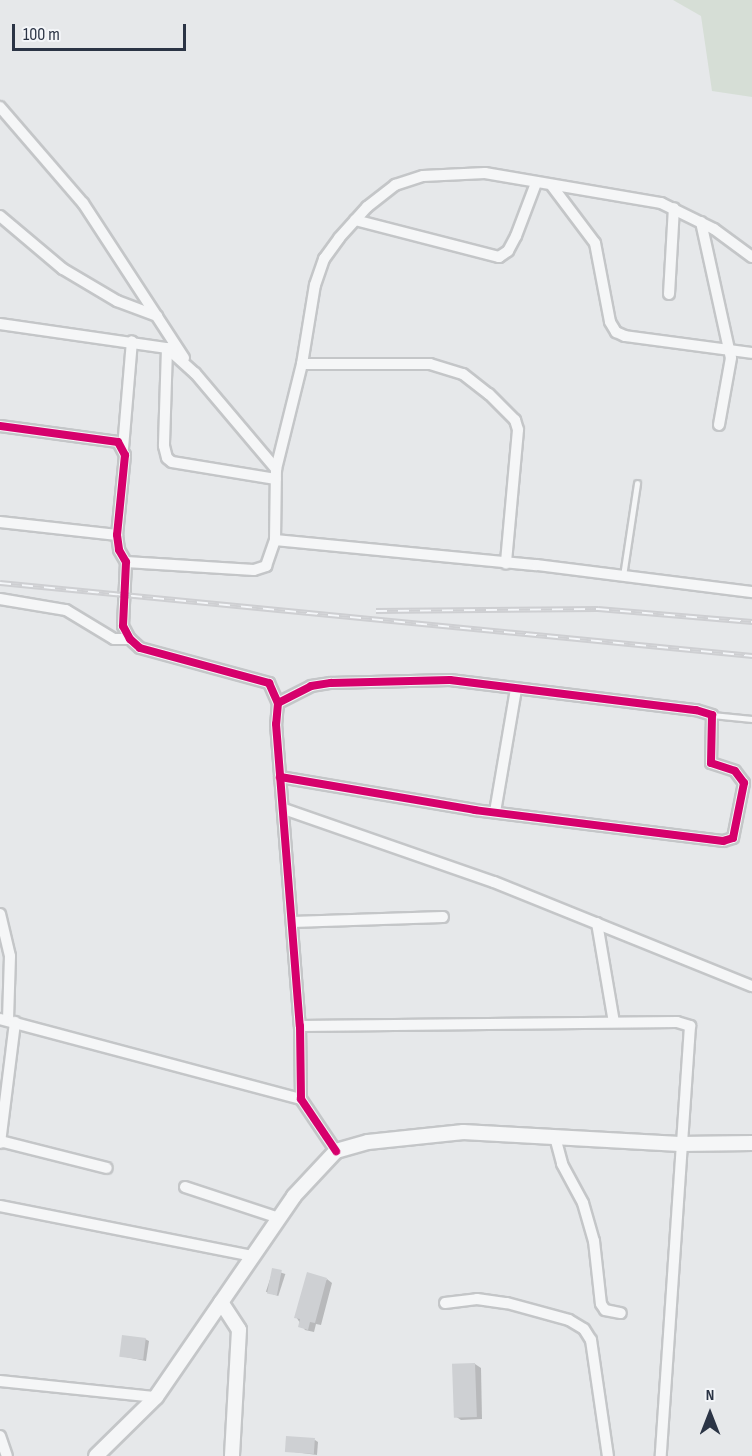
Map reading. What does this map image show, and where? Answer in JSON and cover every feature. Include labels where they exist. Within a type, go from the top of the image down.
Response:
[{"type":"street","points":[[0,107],[76,195],[195,373],[276,474]]},
{"type":"street","points":[[126,562],[254,570],[266,566],[275,540],[276,474],[302,364],[315,285],[324,259],[355,220],[380,195],[423,176],[485,173],[674,208],[701,222],[752,257]]},
{"type":"street","points":[[355,220],[499,257],[508,251],[516,236],[536,183]]},
{"type":"street","points":[[552,186],[595,243],[610,322],[616,332],[625,336],[752,352]]},
{"type":"street","points":[[669,294],[674,208]]},
{"type":"street","points":[[0,216],[63,269],[117,302],[157,316]]},
{"type":"street","points":[[701,222],[729,348],[731,371],[719,425]]},
{"type":"street","points":[[0,324],[132,341],[167,348],[195,373]]},
{"type":"street","points":[[132,341],[117,536],[119,550],[126,562],[123,626],[130,639],[140,648],[260,678],[269,683],[278,703],[280,777],[300,1026],[301,1099],[336,1151]]},
{"type":"street","points":[[167,348],[164,446],[167,458],[276,474]]},
{"type":"street","points":[[302,364],[430,364],[463,374],[489,394],[515,420],[518,430],[506,563]]},
{"type":"street","points":[[0,426],[110,438],[123,448]]},
{"type":"street","points":[[0,522],[117,536]]},
{"type":"street","points":[[275,540],[506,563],[752,592]]},
{"type":"street","points":[[0,599],[66,610],[114,639],[130,639]]},
{"type":"street","points":[[278,703],[311,686],[331,683],[450,680],[712,715],[708,757],[717,767],[752,775]]},
{"type":"street","points":[[495,812],[516,689]]},
{"type":"street","points":[[280,777],[495,812],[728,841],[733,838],[744,783],[737,773]]},
{"type":"street","points":[[284,809],[597,922],[752,986]]},
{"type":"street","points":[[0,914],[10,956],[0,1142],[107,1168]]},
{"type":"street","points":[[292,922],[443,917]]},
{"type":"street","points":[[597,922],[614,1022]]},
{"type":"street","points":[[8,1020],[301,1099]]},
{"type":"street","points":[[300,1026],[614,1022],[677,1022],[690,1026],[680,1144],[661,1456]]},
{"type":"street","points":[[96,1456],[156,1397],[279,1218],[336,1151],[368,1142],[463,1132],[680,1144],[752,1143]]},
{"type":"street","points":[[555,1137],[562,1164],[583,1203],[594,1241],[601,1304],[605,1310],[621,1312]]},
{"type":"street","points":[[185,1187],[279,1218]]},
{"type":"street","points":[[0,1206],[253,1256]]},
{"type":"street","points":[[446,1302],[477,1299],[507,1302],[569,1320],[584,1329],[591,1340],[608,1456]]},
{"type":"street","points":[[221,1302],[239,1330],[232,1456]]},
{"type":"street","points":[[0,1381],[156,1397]]},
{"type":"street","points":[[0,1436],[7,1456]]},
{"type":"lane","points":[[624,576],[637,483]]},
{"type":"lane","points":[[712,715],[752,719]]},
{"type":"shaded area","points":[[673,0],[752,0],[752,97],[712,91],[701,16]]},
{"type":"building","points":[[272,1268],[282,1270],[277,1295],[267,1294]]},
{"type":"building","points":[[307,1272],[327,1278],[315,1323],[310,1322],[308,1330],[298,1327],[300,1319],[294,1318]]},
{"type":"building","points":[[122,1335],[146,1338],[143,1360],[119,1357]]},
{"type":"building","points":[[475,1363],[477,1417],[454,1418],[452,1364]]},
{"type":"building","points":[[286,1436],[315,1438],[314,1454],[285,1452]]},
{"type":"railway","points":[[0,583],[752,656]]},
{"type":"railway","points":[[376,611],[598,609],[752,622]]},
{"type":"cycle path","points":[[0,426],[118,442],[125,455],[117,535],[119,550],[126,562],[123,626],[130,639],[140,648],[269,683],[278,703],[276,724],[300,1026],[301,1099],[336,1151]]},
{"type":"cycle path","points":[[278,703],[311,686],[331,683],[450,680],[696,710],[712,715],[711,763],[735,771],[744,783],[733,838],[723,841],[475,810],[280,777]]}]
